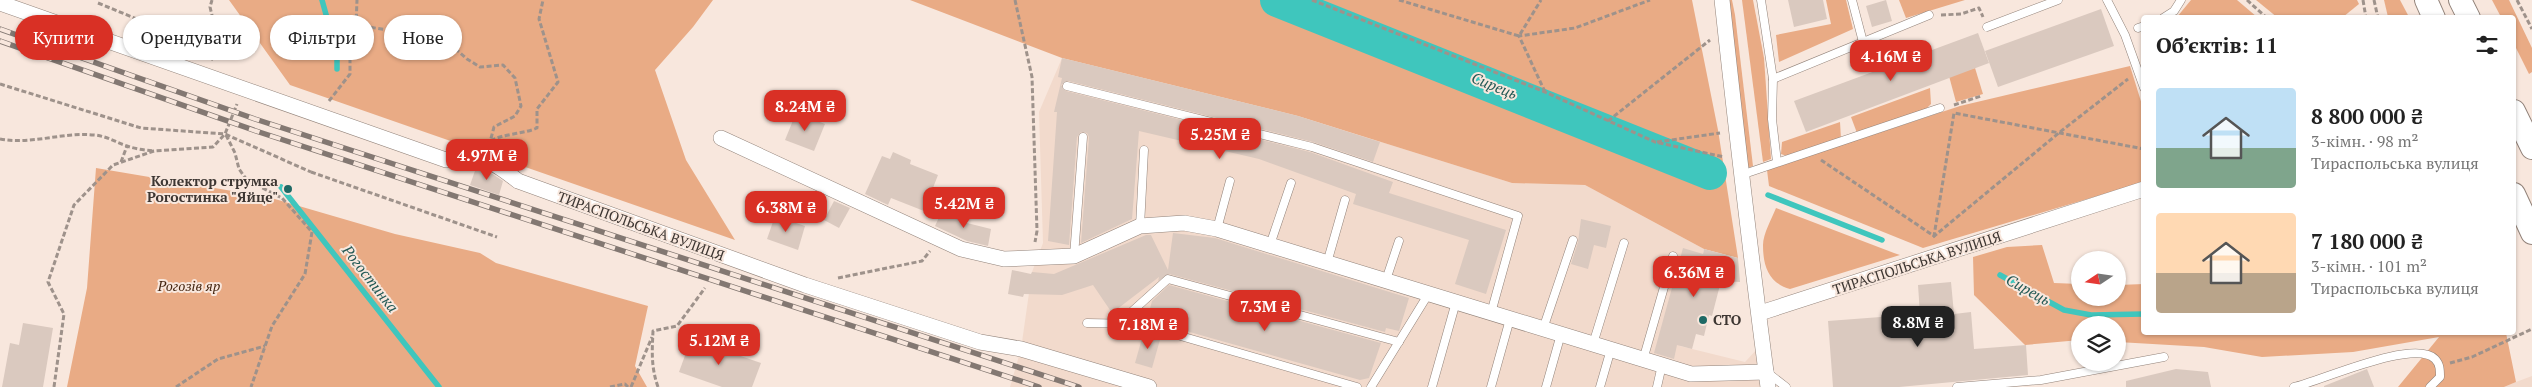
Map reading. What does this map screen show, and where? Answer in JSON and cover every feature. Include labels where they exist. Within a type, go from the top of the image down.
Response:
[{"type":"main road","points":[[2426,0],[2433,15]]},
{"type":"main road","points":[[2460,0],[2468,15]]},
{"type":"main road","points":[[2516,115],[2532,148]]},
{"type":"main road","points":[[2516,198],[2532,232]]},
{"type":"street","points":[[721,138],[961,249],[1004,259],[1074,256],[1140,226],[1184,223],[1217,229],[1691,374],[1767,380],[1741,175],[1722,0]]},
{"type":"street","name":"ТИРАСПОЛЬСЬКА ВУЛИЦЯ","points":[[0,3],[446,160],[474,156],[496,163],[518,181],[806,285],[980,342],[1021,349],[1149,387]]},
{"type":"street","name":"ТИРАСПОЛЬСЬКА ВУЛИЦЯ","points":[[1760,313],[2141,190]]},
{"type":"lane","points":[[1761,0],[1773,79],[1772,119],[1777,162]]},
{"type":"lane","points":[[1852,0],[1864,42]]},
{"type":"lane","points":[[1987,27],[2058,0]]},
{"type":"lane","points":[[2107,0],[2125,35],[2141,80]]},
{"type":"lane","points":[[2168,15],[2174,11],[2181,0]]},
{"type":"lane","points":[[1773,79],[1929,15]]},
{"type":"lane","points":[[1067,86],[1312,147],[1518,216],[1491,313]]},
{"type":"lane","points":[[1741,175],[1940,108]]},
{"type":"lane","points":[[1074,256],[1083,137]]},
{"type":"lane","points":[[1140,226],[1144,150]]},
{"type":"lane","points":[[1217,229],[1230,182]]},
{"type":"lane","points":[[1270,245],[1291,183]]},
{"type":"lane","points":[[1327,263],[1345,200]]},
{"type":"lane","points":[[1543,329],[1573,240]]},
{"type":"lane","points":[[1386,280],[1399,241]]},
{"type":"lane","points":[[1593,344],[1624,243]]},
{"type":"lane","points":[[1643,360],[1674,256]]},
{"type":"lane","points":[[1118,324],[1168,279],[1399,342]]},
{"type":"lane","points":[[1371,387],[1429,294]]},
{"type":"lane","points":[[1432,387],[1456,302]]},
{"type":"lane","points":[[1491,387],[1510,319]]},
{"type":"lane","points":[[1087,323],[1139,324],[1357,387]]},
{"type":"lane","points":[[1546,387],[1561,334]]},
{"type":"lane","points":[[1600,387],[1611,350]]},
{"type":"lane","points":[[2294,387],[2353,366],[2416,352],[2434,358],[2440,366],[2440,377],[2430,387]]},
{"type":"lane","points":[[1957,387],[2041,380],[2164,357]]},
{"type":"lane","points":[[1657,387],[1662,365]]},
{"type":"lane","points":[[1767,380],[1786,387]]},
{"type":"path","points":[[212,0],[210,7],[212,15]]},
{"type":"path","points":[[356,15],[357,0]]},
{"type":"path","points":[[474,156],[495,138],[524,134],[537,128],[537,109],[558,82],[539,19],[543,0]]},
{"type":"path","points":[[1015,0],[1032,77],[1037,231],[1035,247]]},
{"type":"path","points":[[1312,0],[1545,92],[1655,142],[1729,158]]},
{"type":"path","points":[[1399,0],[1519,36],[1575,28],[1650,0]]},
{"type":"path","points":[[1519,36],[1541,0]]},
{"type":"path","points":[[2247,0],[2264,15]]},
{"type":"path","points":[[2363,0],[2366,15]]},
{"type":"path","points":[[2374,0],[2377,15]]},
{"type":"path","points":[[2517,0],[2532,29]]},
{"type":"path","points":[[98,3],[200,45],[203,64],[198,73]]},
{"type":"path","points":[[1929,15],[1961,14],[1972,10]]},
{"type":"path","points":[[374,28],[394,31],[408,36],[442,37],[467,59],[480,67],[503,65],[514,78],[520,106],[514,116],[494,127],[490,142]]},
{"type":"path","points":[[1608,121],[1693,52],[1725,29]]},
{"type":"path","points":[[1519,36],[1545,92]]},
{"type":"path","points":[[328,118],[327,104],[350,74],[350,60]]},
{"type":"path","points":[[1934,236],[2060,132],[2126,81]]},
{"type":"path","points":[[0,84],[141,128],[225,134],[309,172],[497,237]]},
{"type":"path","points":[[0,140],[18,142],[77,134],[109,137],[127,146],[154,151],[214,147],[225,134],[243,89]]},
{"type":"path","points":[[1954,104],[1982,96]]},
{"type":"path","points":[[1932,245],[1954,113],[2141,148]]},
{"type":"path","points":[[1655,142],[1736,131]]},
{"type":"path","points":[[225,134],[235,153],[239,169],[247,180],[282,198],[312,232],[305,274],[272,326],[251,387]]},
{"type":"path","points":[[121,162],[127,146]]},
{"type":"path","points":[[54,387],[64,314],[48,282],[74,205],[113,165],[154,151]]},
{"type":"path","points":[[1808,151],[1934,236]]},
{"type":"path","points":[[806,285],[922,261],[940,239]]},
{"type":"path","points":[[610,387],[625,384],[629,387],[653,331],[677,326],[705,288]]},
{"type":"path","points":[[2440,366],[2472,357],[2532,329]]},
{"type":"path","points":[[653,333],[652,371],[658,387]]},
{"type":"path","points":[[176,387],[218,359],[265,346]]},
{"type":"shaded area","points":[[1062,58],[1298,116],[1512,183],[1585,185],[1704,249],[1680,346],[1745,362],[1760,346],[1763,387],[1010,387],[1021,349],[1032,272],[1043,243],[1039,112]]},
{"type":"shaded area","points":[[2532,376],[2532,387],[2504,387],[2516,382]]},
{"type":"green space","points":[[229,0],[713,0],[693,27],[655,70],[686,160],[735,240],[290,85],[272,60],[374,60],[374,15],[270,15],[270,57],[260,43],[260,15],[240,15]]},
{"type":"green space","points":[[910,0],[1692,0],[1718,130],[1738,258],[1704,249],[1585,185],[1512,183],[1298,116],[1062,58]]},
{"type":"green space","points":[[1728,0],[1732,0],[1735,15],[1753,166],[1748,168]]},
{"type":"green space","points":[[1742,0],[1753,0],[1764,58],[1771,159],[1763,162]]},
{"type":"green space","points":[[1826,0],[1846,0],[1853,29],[1779,62],[1776,35],[1831,24]]},
{"type":"green space","points":[[1899,0],[1965,0],[1906,18]]},
{"type":"green space","points":[[2191,0],[2237,0],[2255,15],[2179,15]]},
{"type":"green space","points":[[2256,0],[2357,0],[2359,4],[2345,15],[2274,15]]},
{"type":"green space","points":[[2384,0],[2400,0],[2408,15],[2388,15]]},
{"type":"green space","points":[[2492,0],[2509,0],[2532,48],[2532,72],[2529,74],[2516,48],[2516,15],[2500,15]]},
{"type":"green space","points":[[2130,66],[2141,101],[2141,183],[1923,248],[1769,186],[1767,170],[1960,106]]},
{"type":"green space","points":[[1975,68],[1983,94],[1956,102],[1949,76]]},
{"type":"green space","points":[[1930,88],[1931,104],[1924,111],[1857,133],[1851,117]]},
{"type":"green space","points":[[1840,122],[1841,139],[1792,158],[1781,154],[1782,142]]},
{"type":"green space","name":"Рогозів яр","points":[[96,168],[268,197],[395,234],[480,253],[496,263],[648,306],[635,366],[647,387],[67,387],[87,288]]},
{"type":"green space","points":[[1776,208],[1900,255],[1790,289],[1777,283],[1772,278],[1764,260],[1764,236]]},
{"type":"green space","points":[[2042,245],[2054,283],[2071,284],[2071,306],[2126,306],[2126,285],[2141,284],[2141,335],[2506,335],[2516,382],[2504,387],[2398,387],[2439,337],[2353,352],[2262,357],[2204,347],[2126,342],[2126,316],[2071,316],[2071,341],[2025,345],[1974,295],[1973,257],[2007,247]]},
{"type":"building","points":[[1788,0],[1823,0],[1827,19],[1794,27]]},
{"type":"building","points":[[1886,0],[1892,21],[1872,27],[1866,6]]},
{"type":"building","points":[[2101,9],[2114,46],[1998,87],[1985,51]]},
{"type":"building","points":[[1978,33],[1989,63],[1806,132],[1794,101]]},
{"type":"building","points":[[1062,58],[1298,116],[1380,142],[1373,162],[1313,142],[1068,81],[1061,85],[1066,91],[1310,152],[1393,182],[1389,193],[1506,230],[1486,294],[1455,284],[1469,240],[1353,204],[1356,194],[1259,159],[1139,131],[1132,219],[1081,243],[1089,137],[1087,133],[1081,132],[1077,137],[1069,245],[1048,241],[1057,112],[1054,112],[1062,78],[1058,77]]},
{"type":"building","points":[[796,113],[825,124],[814,151],[785,140]]},
{"type":"building","points":[[893,152],[911,160],[910,164],[938,175],[924,211],[891,198],[888,205],[865,194],[882,156],[890,159]]},
{"type":"building","points":[[476,168],[488,171],[503,181],[499,195],[470,185]]},
{"type":"building","points":[[834,201],[850,208],[839,228],[824,220]]},
{"type":"building","points":[[942,211],[967,223],[991,229],[988,246],[967,241],[935,226]]},
{"type":"building","points":[[775,216],[805,226],[798,250],[767,239]]},
{"type":"building","points":[[1581,219],[1611,226],[1606,248],[1594,245],[1588,269],[1571,264],[1578,242]]},
{"type":"building","points":[[1173,233],[1215,238],[1409,298],[1399,331],[1386,328],[1385,332],[1169,274],[1158,281],[1159,277],[1112,313],[1093,285],[1062,295],[1024,294],[1023,297],[1008,294],[1012,270],[1031,274],[1032,272],[1054,274],[1146,235],[1151,235],[1168,270]]},
{"type":"building","points":[[1683,248],[1703,254],[1704,249],[1738,258],[1740,282],[1721,281],[1712,316],[1709,315],[1704,336],[1696,334],[1692,349],[1677,345],[1674,359],[1654,353]]},
{"type":"building","points":[[1951,282],[1954,314],[1971,312],[1974,349],[2026,345],[2028,375],[1899,387],[1833,387],[1828,321],[1920,314],[1918,285]]},
{"type":"building","points":[[1169,285],[1381,343],[1369,378],[1360,380],[1147,320],[1152,301]]},
{"type":"building","points":[[23,323],[53,328],[43,387],[2,387],[10,343],[19,345]]},
{"type":"building","points":[[1144,331],[1161,336],[1152,368],[1135,363]]},
{"type":"building","points":[[691,339],[761,363],[752,387],[722,387],[679,372]]},
{"type":"building","points":[[2176,369],[2208,372],[2211,387],[2126,387],[2126,381]]},
{"type":"building","points":[[2367,369],[2374,387],[2324,387],[2324,386]]},
{"type":"waterway","name":"Рогостинка","points":[[322,0],[337,54],[337,69]]},
{"type":"waterway","name":"Сирець","points":[[1277,0],[1710,173]]},
{"type":"waterway","name":"Рогостинка","points":[[281,187],[439,387]]},
{"type":"waterway","name":"Сирець","points":[[1768,195],[1882,240]]},
{"type":"waterway","name":"Сирець","points":[[2000,275],[2064,310],[2091,315],[2141,314]]},
{"type":"railway","points":[[0,29],[255,119],[1079,387]]},
{"type":"railway","points":[[0,41],[256,131],[1039,387]]},
{"type":"place","name":"Колектор струмка Рогостинка \"Яйце\"","points":[[288,189]]},
{"type":"place","name":"СТО","points":[[1703,320]]}]
